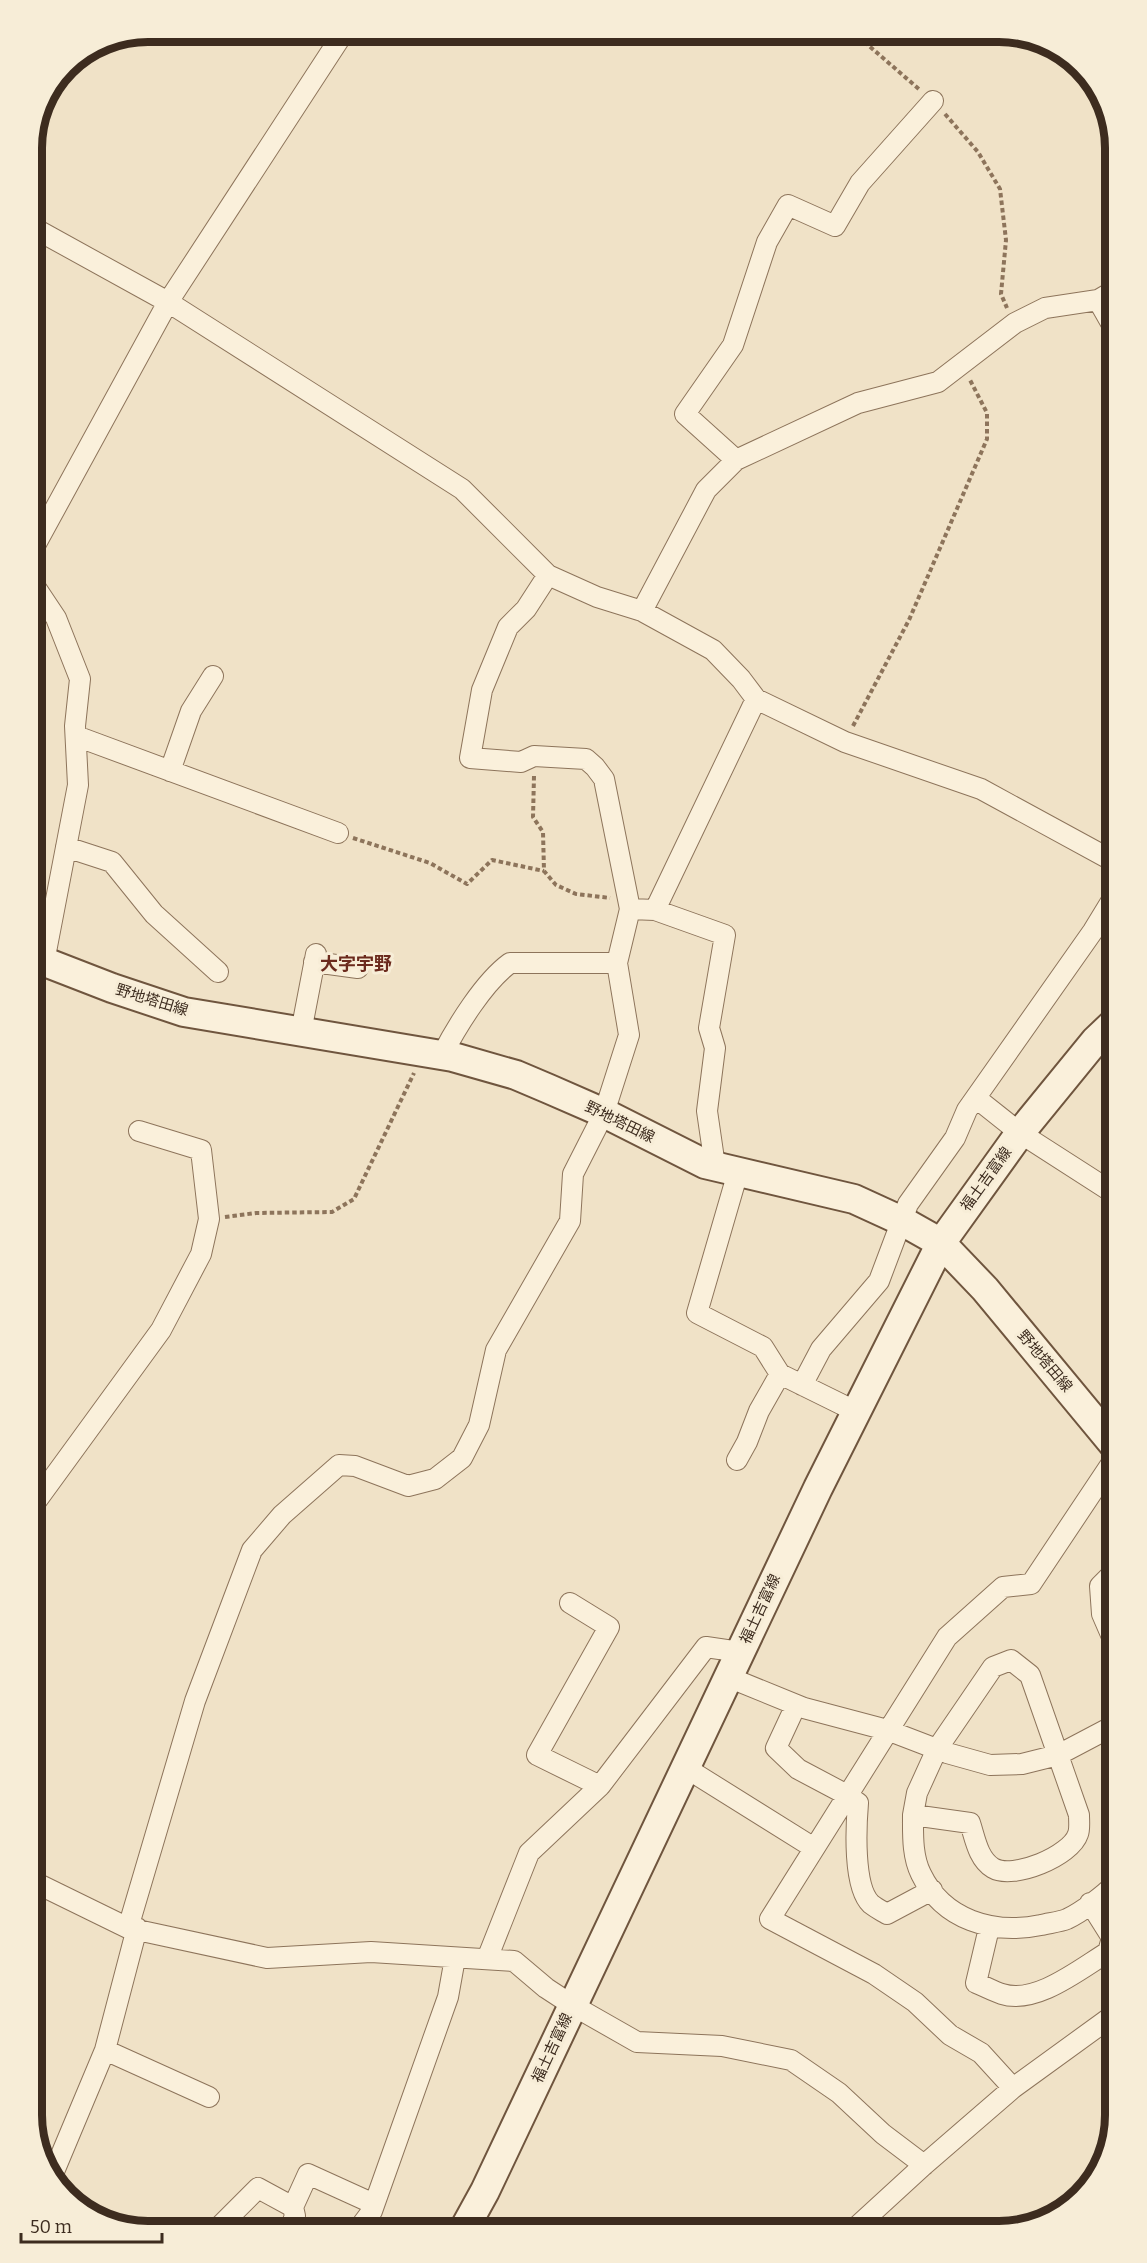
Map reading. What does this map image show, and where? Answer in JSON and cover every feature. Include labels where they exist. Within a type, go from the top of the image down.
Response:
[{"type":"main road","name":"野地塔田線","points":[[42,962],[184,1012],[433,1053],[516,1075],[604,1113],[695,1159],[726,1169],[854,1198],[941,1243],[985,1289],[1105,1434]]},
{"type":"main road","name":"福土吉富線","points":[[468,2221],[485,2191],[818,1488],[941,1243],[1020,1133],[1095,1041],[1105,1032]]},
{"type":"street","points":[[42,533],[168,302],[337,42]]},
{"type":"street","points":[[736,460],[685,414],[733,345],[767,242],[788,205],[835,226],[860,183],[933,101]]},
{"type":"street","points":[[42,233],[168,302],[462,489],[548,575],[597,597],[642,611],[713,650],[741,679],[756,699],[845,742],[981,789],[1105,856]]},
{"type":"street","points":[[642,611],[706,490],[736,460],[858,403],[938,382],[1015,323],[1045,308],[1098,300],[1105,296]]},
{"type":"street","points":[[1098,300],[1105,312]]},
{"type":"street","points":[[56,2167],[105,2050],[133,1928],[195,1701],[252,1550],[282,1515],[339,1465],[355,1466],[408,1486],[435,1479],[462,1458],[478,1425],[496,1350],[570,1221],[573,1174],[604,1113],[630,1035],[617,963],[629,905],[604,780],[596,767],[586,759],[534,756],[521,762],[470,758],[482,690],[508,627],[526,609],[548,575]]},
{"type":"street","points":[[42,597],[56,618],[80,679],[75,736],[78,785],[66,847],[42,944]]},
{"type":"street","points":[[170,771],[191,711],[213,676]]},
{"type":"street","points":[[655,910],[756,699]]},
{"type":"street","points":[[75,736],[338,833]]},
{"type":"street","points":[[66,847],[112,862],[154,914],[218,972]]},
{"type":"street","points":[[629,905],[655,910],[725,935],[709,1028],[715,1048],[707,1111],[726,1169],[697,1312],[763,1347],[780,1374],[857,1412]]},
{"type":"street","points":[[802,1385],[821,1349],[879,1281],[908,1203],[955,1138],[967,1110],[1105,912]]},
{"type":"street","points":[[302,1032],[315,958],[358,968]]},
{"type":"street","points":[[433,1053],[451,1038],[496,974],[510,963],[617,963]]},
{"type":"street","points":[[976,1098],[1020,1133],[1105,1187]]},
{"type":"street","points":[[42,1493],[161,1330],[201,1254],[209,1219],[201,1150],[139,1131]]},
{"type":"street","points":[[737,1460],[759,1411],[780,1374]]},
{"type":"street","points":[[1013,2088],[981,2054],[950,2035],[915,2002],[874,1974],[770,1919],[946,1637],[1003,1587],[1031,1584],[1105,1474]]},
{"type":"street","points":[[1105,1581],[1100,1586],[1102,1614],[1105,1620]]},
{"type":"street","points":[[570,1604],[609,1627],[537,1755],[600,1786]]},
{"type":"street","points":[[487,1959],[529,1853],[600,1786],[706,1647],[796,1705],[887,1730],[937,1749],[990,1765],[1022,1764],[1058,1755],[1105,1731]]},
{"type":"street","points":[[913,1815],[970,1823],[981,1857],[993,1868],[1010,1872],[1034,1868],[1069,1848],[1078,1834],[1079,1815],[1030,1675],[1011,1660],[993,1667],[937,1749],[917,1792],[913,1815],[914,1849],[920,1873],[936,1897],[959,1917],[989,1928],[1021,1929],[1066,1919],[1105,1892]]},
{"type":"street","points":[[796,1705],[776,1748],[798,1769],[858,1803],[856,1841],[859,1875],[870,1903],[887,1914],[932,1890]]},
{"type":"street","points":[[686,1768],[814,1848]]},
{"type":"street","points":[[42,1886],[133,1928],[267,1958],[371,1952],[514,1961],[546,1988],[637,2042],[722,2046],[791,2060],[839,2093],[883,2134],[924,2165]]},
{"type":"street","points":[[1090,1902],[1105,1927]]},
{"type":"street","points":[[989,1928],[976,1983],[1004,1995],[1024,1995],[1047,1989],[1105,1954]]},
{"type":"street","points":[[363,2221],[374,2204],[448,1997],[454,1958]]},
{"type":"street","points":[[863,2221],[1013,2088],[1105,2022]]},
{"type":"street","points":[[105,2050],[209,2097]]},
{"type":"street","points":[[294,2221],[296,2216],[293,2206],[308,2174],[374,2204]]},
{"type":"street","points":[[225,2221],[258,2188],[293,2206]]},
{"type":"path","points":[[865,42],[933,101],[978,152],[1000,189],[1006,240],[1001,294],[1015,323]]},
{"type":"path","points":[[845,742],[909,620],[987,439],[987,413],[962,364]]},
{"type":"path","points":[[534,756],[533,817],[543,832],[544,871]]},
{"type":"path","points":[[338,833],[430,863],[466,884],[492,860],[544,871],[556,885],[576,894],[629,905]]},
{"type":"path","points":[[209,1219],[256,1213],[332,1212],[354,1199],[433,1053]]},
{"type":"district","name":"大字宇野","points":[[356,964]]}]
